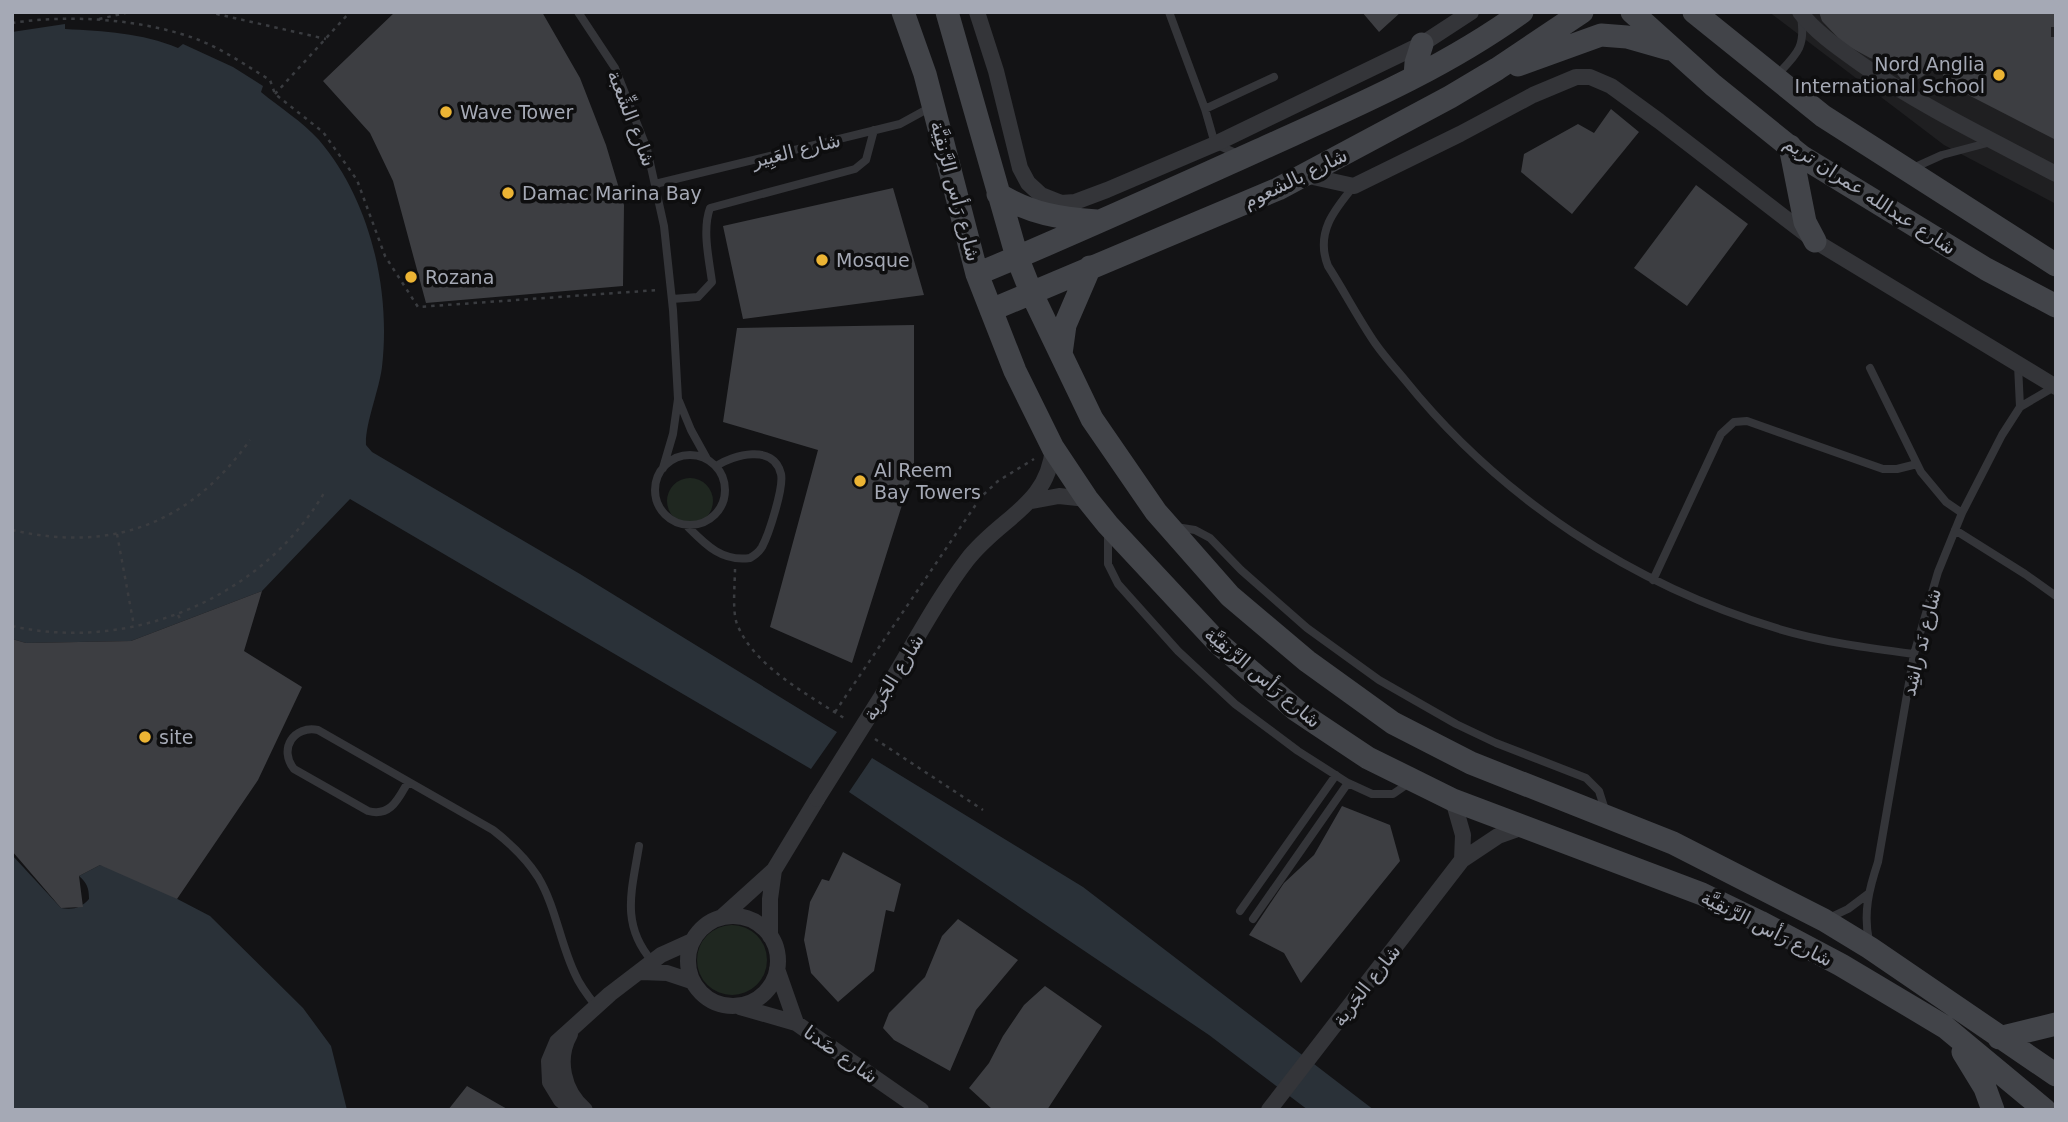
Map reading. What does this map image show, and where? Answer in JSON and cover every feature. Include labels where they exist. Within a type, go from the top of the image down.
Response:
[{"type":"street","name":"شارع رَأس الرَّنقِيَّة","points":[[903,12],[925,74],[977,274],[1015,371],[1053,448],[1108,525],[1219,644],[1296,710],[1368,758],[1453,800],[1702,894],[1841,965],[1945,1027],[2030,1105]]},
{"type":"street","name":"شارع رَأس الرَّنقِيَّة","points":[[947,12],[1017,257],[1092,419],[1156,512],[1230,596],[1307,661],[1393,723],[1471,763],[1673,843],[1824,920],[1870,948],[1999,1038],[2053,1069]]},
{"type":"street","points":[[977,12],[996,71],[1020,168],[1028,183],[1041,195],[1061,203],[1075,202],[1215,144],[1422,44],[1471,12]]},
{"type":"street","name":"شارع بالشعوم","points":[[991,310],[1278,189],[1403,124],[1497,69],[1582,12]]},
{"type":"street","name":"شارع عبدالله عمران تريم","points":[[1632,12],[1713,85],[1801,156],[1986,269],[2056,306]]},
{"type":"street","name":"شارع بالشعوم","points":[[977,274],[1381,95],[1473,45],[1520,13]]},
{"type":"street","points":[[1800,13],[1839,48],[1882,79],[1964,127],[2056,174]]},
{"type":"street","points":[[1698,14],[1824,116],[2056,265]]},
{"type":"street","points":[[1497,69],[1543,58],[1601,35],[1627,37],[1674,50]]},
{"type":"street","points":[[1415,76],[1422,44]]},
{"type":"street","points":[[1304,175],[1354,186],[1533,95],[1576,77],[1590,77],[1611,86],[1655,127],[1694,158],[1815,240],[2055,387]]},
{"type":"street","points":[[1790,146],[1805,222],[1815,240]]},
{"type":"street","points":[[998,194],[1022,207],[1048,216],[1100,221]]},
{"type":"street","points":[[1061,354],[1065,325],[1090,267]]},
{"type":"street","name":"شارع الجَرية","points":[[722,917],[774,870],[968,559],[997,527],[1032,501],[1045,482],[1053,448]]},
{"type":"street","name":"شارع الجَرية","points":[[1032,501],[1059,496],[1087,499]]},
{"type":"street","points":[[1453,800],[1463,835],[1462,860]]},
{"type":"street","name":"شارع الجَرية","points":[[1269,1110],[1462,860],[1498,835],[1526,826]]},
{"type":"street","name":"شارع الجَرية","points":[[770,936],[770,899],[774,870]]},
{"type":"street","points":[[722,917],[744,917],[763,927],[770,936],[775,946],[777,969],[767,990],[748,1004],[722,1005],[699,992],[691,981],[687,968],[692,941],[699,930],[710,922],[722,917]]},
{"type":"street","points":[[575,1110],[554,1092],[548,1072],[552,1051],[557,1042],[646,966],[670,949],[692,941]]},
{"type":"street","points":[[646,966],[691,981]]},
{"type":"street","name":"شارع ضَدنا","points":[[777,969],[796,1023]]},
{"type":"street","name":"شارع ضَدنا","points":[[736,1006],[796,1023],[921,1110]]},
{"type":"street","points":[[1999,1038],[2056,1024]]},
{"type":"street","points":[[1945,1027],[1978,1074],[1993,1110]]},
{"type":"street","points":[[573,1028],[564,1050],[563,1074],[572,1096],[584,1110]]},
{"type":"street","points":[[2030,1105],[2053,1069]]},
{"type":"street","points":[[2052,1110],[2056,1106]]},
{"type":"lane","name":"شارع الشِّعبة","points":[[578,12],[615,68],[647,149],[664,226],[678,399],[673,434],[663,468]]},
{"type":"lane","points":[[1169,12],[1215,144],[1244,156]]},
{"type":"lane","points":[[1775,77],[1799,51],[1803,33],[1800,13]]},
{"type":"lane","points":[[1205,109],[1274,77]]},
{"type":"lane","name":"شارع العَبِير","points":[[655,184],[874,130],[912,119],[933,105]]},
{"type":"lane","points":[[672,299],[698,297],[712,282],[707,242],[707,217],[710,208],[855,169],[866,160],[874,130]]},
{"type":"lane","points":[[1909,171],[1942,155],[1994,141]]},
{"type":"lane","points":[[1354,186],[1330,217],[1323,242],[1323,254],[1328,266],[1376,344],[1434,416],[1500,479],[1573,535],[1653,580],[1715,608],[1780,629],[1846,645],[1914,654]]},
{"type":"lane","points":[[2018,365],[2020,407]]},
{"type":"lane","points":[[1870,368],[1917,464],[1932,488],[1962,513]]},
{"type":"lane","name":"شارع نَد راشِد","points":[[1870,948],[1866,920],[1868,894],[1878,862],[1914,654],[1938,572],[1986,464],[2020,407],[2055,387]]},
{"type":"lane","name":"شارع الشِّعبة","points":[[678,399],[708,460]]},
{"type":"lane","points":[[1653,580],[1721,435],[1734,422],[1747,421],[1883,469],[1897,470],[1917,464]]},
{"type":"lane","points":[[686,525],[709,548],[735,559],[750,558],[761,548],[781,487],[781,475],[773,460],[758,455],[736,456],[716,466]]},
{"type":"lane","points":[[698,456],[716,466],[725,486],[721,506],[707,521],[686,525],[676,522],[660,508],[655,488],[663,468],[679,457],[698,456]]},
{"type":"lane","points":[[1108,525],[1107,555],[1112,575],[1151,622],[1235,704],[1277,736],[1348,783],[1372,794],[1386,796],[1399,791],[1412,780]]},
{"type":"lane","points":[[1955,530],[2025,573],[2056,596]]},
{"type":"lane","points":[[408,782],[393,807],[381,813],[368,811],[294,769],[288,758],[288,745],[300,731],[318,730],[493,830],[517,850],[547,896],[575,975],[596,1006]]},
{"type":"lane","points":[[1240,911],[1336,775]]},
{"type":"lane","points":[[1253,919],[1348,783]]},
{"type":"lane","points":[[639,846],[630,899],[631,921],[646,966]]},
{"type":"lane","points":[[1824,920],[1848,909],[1868,894]]},
{"type":"path","points":[[97,19],[130,12]]},
{"type":"path","points":[[208,12],[326,39]]},
{"type":"path","points":[[275,93],[350,12]]},
{"type":"path","points":[[12,23],[65,18],[134,24],[199,40],[270,80],[275,93],[323,132],[357,180],[370,209],[385,256],[418,307],[671,289]]},
{"type":"path","points":[[12,530],[58,538],[84,538],[117,534],[152,522],[193,500],[216,482],[250,440]]},
{"type":"path","points":[[835,712],[981,497],[998,481],[1053,448]]},
{"type":"path","points":[[12,626],[46,632],[77,632],[134,626],[178,615],[225,592],[247,577],[294,534],[324,494]]},
{"type":"path","points":[[117,534],[134,626]]},
{"type":"path","points":[[735,559],[735,621],[748,644],[778,675],[846,720]]},
{"type":"path","points":[[178,615],[181,622]]},
{"type":"path","points":[[869,735],[983,810]]},
{"type":"shaded area","points":[[1769,12],[2056,12],[2056,204],[1944,145]]},
{"type":"shaded area","points":[[65,24],[65,29],[137,36],[178,48],[183,44],[233,67],[263,86],[261,92],[313,133],[337,164],[352,190],[373,247],[379,277],[384,337],[382,367],[366,445],[372,452],[580,574],[837,732],[811,769],[350,499],[262,591],[131,641],[26,643],[12,639],[12,32]]},
{"type":"shaded area","points":[[690,478],[699,479],[706,485],[712,492],[712,510],[706,517],[699,523],[690,524],[681,523],[674,517],[668,510],[667,501],[668,492],[674,485],[681,479]]},
{"type":"shaded area","points":[[872,758],[1083,887],[1374,1110],[1308,1110],[1209,1035],[849,792]]},
{"type":"shaded area","points":[[12,855],[61,908],[76,908],[89,899],[87,886],[79,876],[100,865],[116,867],[210,916],[303,1008],[331,1046],[347,1110],[12,1110]]},
{"type":"shaded area","points":[[732,925],[757,935],[767,960],[757,985],[732,995],[707,985],[697,960],[707,935]]},
{"type":"building","points":[[395,12],[542,12],[580,78],[606,145],[624,205],[623,286],[426,303],[393,181],[370,133],[323,81]]},
{"type":"building","points":[[1362,12],[1401,12],[1379,32]]},
{"type":"building","name":"Nord Anglia International School","points":[[1819,12],[2056,12],[2056,27],[2051,27],[2051,37],[2056,37],[2056,140],[1947,84],[1939,66],[1907,86],[1888,63],[1870,58],[1844,44],[1822,21]]},
{"type":"building","points":[[1611,109],[1639,132],[1572,214],[1521,172],[1524,154],[1578,124],[1594,133]]},
{"type":"building","points":[[1696,185],[1748,224],[1687,306],[1634,268]]},
{"type":"building","name":"Mosque","points":[[893,188],[924,295],[743,319],[723,226]]},
{"type":"building","name":"Al Reem Bay Towers","points":[[914,325],[914,467],[852,663],[770,627],[818,450],[723,422],[737,328]]},
{"type":"building","name":"site","points":[[262,591],[244,651],[302,687],[258,780],[177,899],[100,865],[79,876],[83,907],[61,908],[12,851],[12,639],[26,643],[131,641]]},
{"type":"building","points":[[1342,806],[1390,825],[1400,861],[1301,983],[1284,953],[1249,935],[1284,883],[1314,855]]},
{"type":"building","points":[[843,852],[901,884],[894,912],[886,910],[874,971],[838,1002],[811,973],[804,940],[810,902],[822,879],[829,881]]},
{"type":"building","points":[[958,919],[1018,960],[976,1010],[950,1071],[894,1040],[883,1028],[889,1013],[925,977],[942,936]]},
{"type":"building","points":[[1045,986],[1102,1026],[1047,1110],[993,1110],[969,1088],[989,1063],[1024,1005]]},
{"type":"building","points":[[467,1086],[500,1105],[509,1110],[448,1110]]},
{"type":"place","name":"Nord Anglia International School","points":[[1999,75]]},
{"type":"place","name":"Wave Tower","points":[[446,112]]},
{"type":"place","name":"Damac Marina Bay","points":[[508,193]]},
{"type":"place","name":"Mosque","points":[[822,260]]},
{"type":"place","name":"Rozana","points":[[411,277]]},
{"type":"place","name":"Al Reem Bay Towers","points":[[860,481]]},
{"type":"place","name":"site","points":[[145,737]]}]
